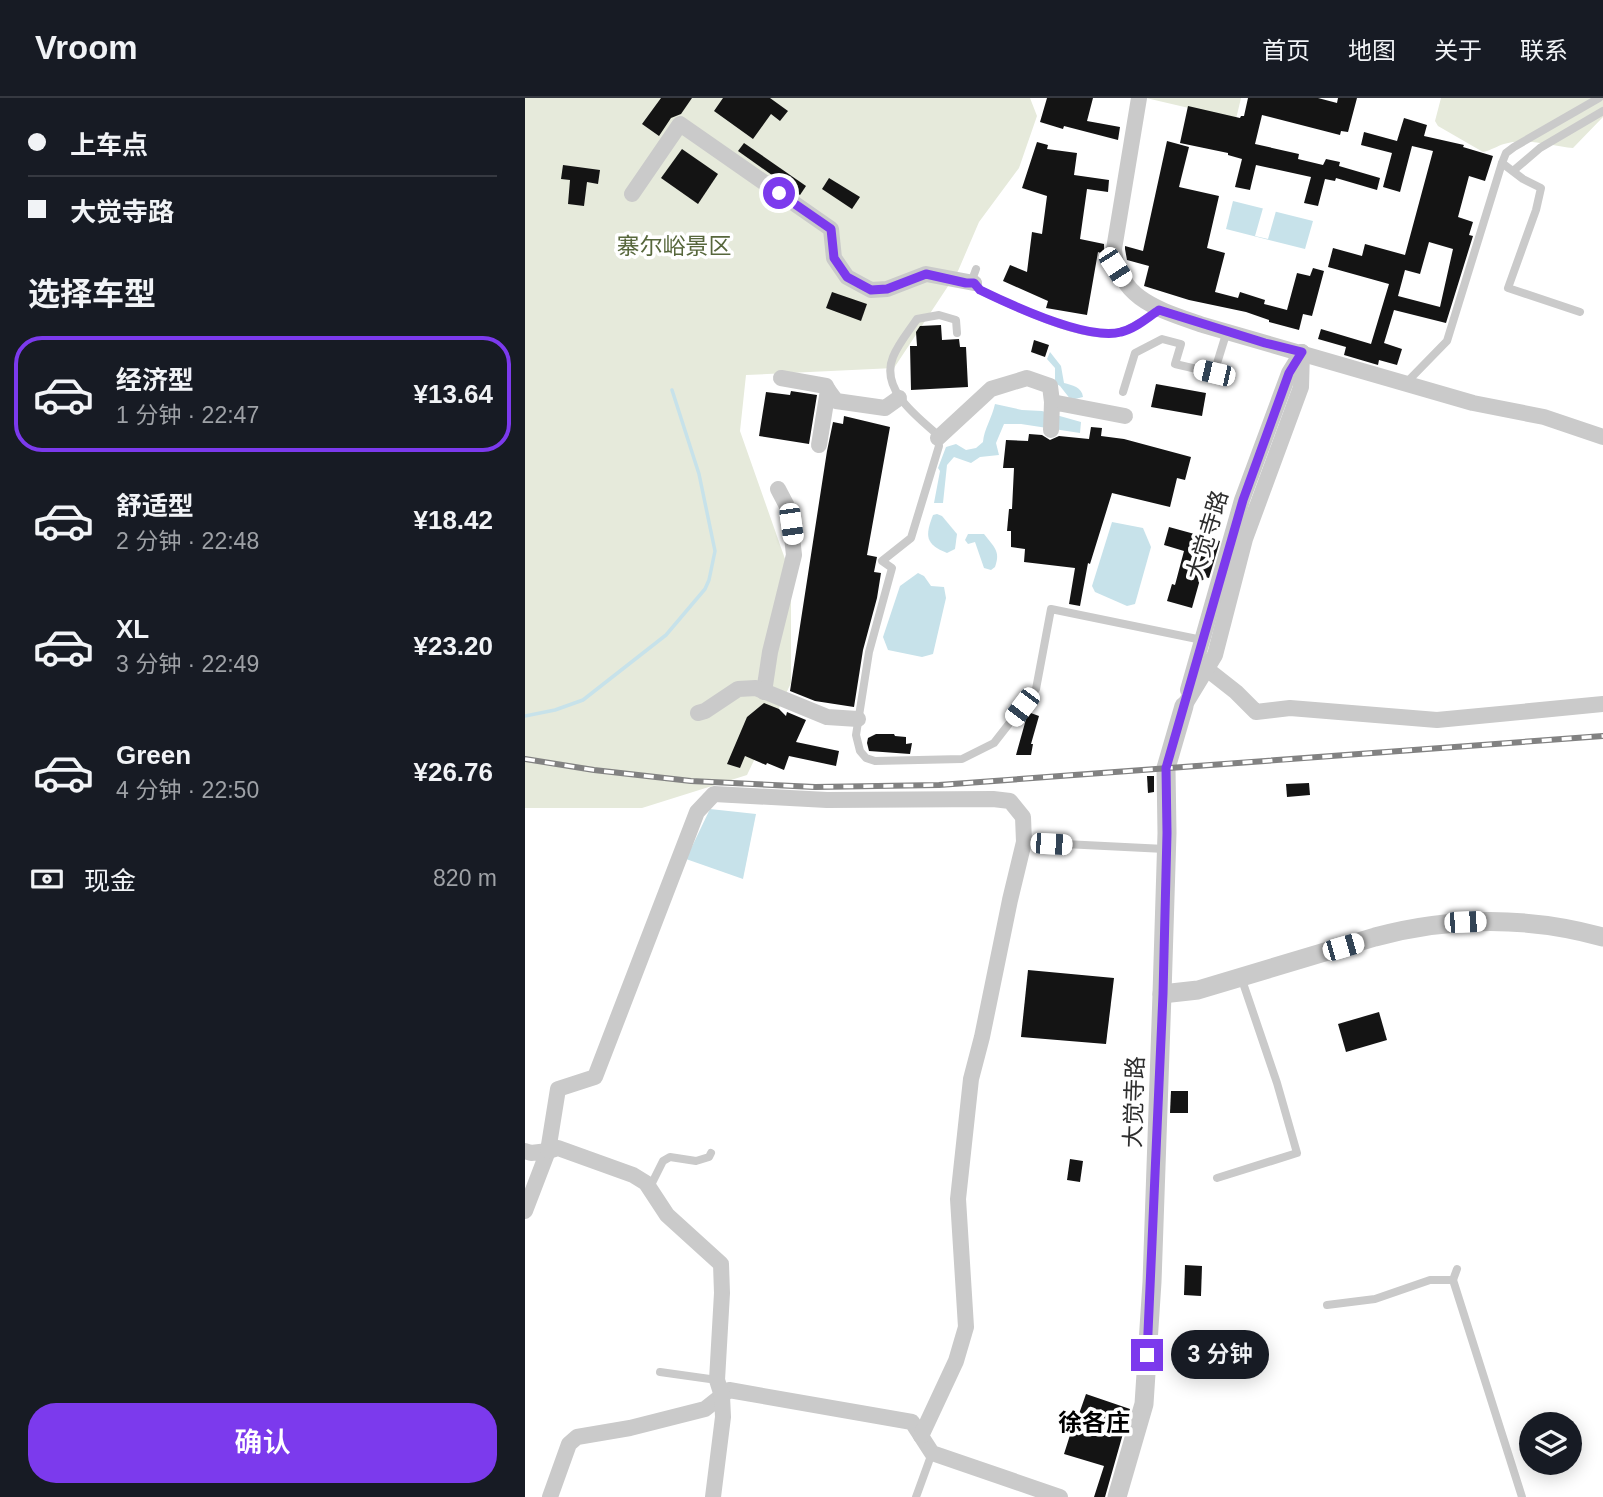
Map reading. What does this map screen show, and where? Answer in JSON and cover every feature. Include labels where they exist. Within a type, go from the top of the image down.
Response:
[{"type":"street","points":[[1139,98],[1114,249],[1115,267],[1131,291],[1159,310],[1473,404],[1543,417],[1603,437]]},
{"type":"street","points":[[632,194],[680,124],[831,229],[834,258],[847,277],[871,290],[887,289],[926,274],[966,283],[975,276]]},
{"type":"street","name":"大觉寺路","points":[[1117,1497],[1144,1404],[1152,1282],[1163,994],[1166,768],[1243,500],[1286,380],[1302,352]]},
{"type":"street","name":"大觉寺路","points":[[1184,706],[1215,655],[1245,539],[1301,387],[1302,352]]},
{"type":"street","points":[[781,378],[826,386],[837,401],[885,408],[899,398]]},
{"type":"street","points":[[938,438],[991,389],[1027,378],[1050,386],[1051,430]]},
{"type":"street","points":[[819,445],[828,390]]},
{"type":"street","points":[[1052,402],[1125,416]]},
{"type":"street","points":[[764,692],[770,652],[795,555],[789,510],[778,489]]},
{"type":"street","points":[[1207,670],[1237,692],[1256,712],[1290,708],[1437,720],[1603,704]]},
{"type":"street","points":[[698,713],[738,690],[756,688],[827,716],[858,719]]},
{"type":"street","points":[[525,1211],[548,1151],[558,1089],[595,1077],[697,812],[714,794],[827,800],[1010,801],[1023,817],[1024,842],[971,1079],[958,1199],[966,1327],[956,1361],[921,1436]]},
{"type":"street","points":[[1163,994],[1198,990],[1394,932],[1448,923],[1528,923],[1603,937]]},
{"type":"street","points":[[525,1150],[531,1153],[558,1148],[633,1175],[650,1187],[667,1215],[721,1264],[720,1388],[723,1417],[713,1497]]},
{"type":"street","points":[[720,1388],[912,1422],[932,1453],[1060,1497]]},
{"type":"street","points":[[550,1497],[569,1444],[577,1437],[630,1428],[705,1409],[720,1388]]},
{"type":"lane","points":[[1406,383],[1447,341],[1506,153],[1599,98]]},
{"type":"lane","points":[[1513,171],[1540,148],[1603,111]]},
{"type":"lane","points":[[1502,163],[1523,179],[1541,188],[1536,211],[1508,288],[1580,312]]},
{"type":"lane","points":[[975,276],[980,290],[1054,322],[1103,334],[1120,332],[1139,324],[1159,310]]},
{"type":"lane","points":[[957,333],[956,320],[939,315],[917,319],[892,358],[895,394],[938,435],[939,446],[911,538],[881,561],[892,568],[869,652],[856,735],[860,751],[866,758],[875,761],[963,760],[994,743],[1036,689],[1051,609],[1202,640]]},
{"type":"lane","points":[[1123,392],[1135,354],[1162,339],[1181,344],[1175,364],[1214,373],[1227,331]]},
{"type":"lane","points":[[1024,842],[1165,849]]},
{"type":"lane","points":[[1217,1178],[1297,1153],[1277,1083],[1241,978]]},
{"type":"lane","points":[[650,1187],[663,1161],[670,1157],[696,1161],[709,1157],[711,1153]]},
{"type":"lane","points":[[1457,1269],[1453,1280],[1522,1497]]},
{"type":"lane","points":[[1327,1305],[1375,1298],[1430,1280],[1453,1280]]},
{"type":"lane","points":[[660,1372],[720,1388]]},
{"type":"lane","points":[[916,1497],[932,1453]]},
{"type":"green space","name":"寨尔峪景区","points":[[525,98],[1030,98],[1037,116],[1019,168],[979,222],[958,271],[894,368],[746,375],[740,431],[791,576],[791,683],[747,775],[642,808],[525,808]]},
{"type":"green space","points":[[1146,98],[1241,98],[1236,119]]},
{"type":"green space","points":[[1441,98],[1603,98],[1603,117],[1573,148],[1520,141],[1483,152],[1438,126],[1435,121]]},
{"type":"water","points":[[1233,201],[1313,221],[1305,249],[1226,229]]},
{"type":"water","points":[[1050,352],[1061,366],[1064,383],[1079,389],[1083,397],[1071,400],[1055,383],[1055,368],[1047,359]]},
{"type":"water","points":[[995,404],[1042,411],[1081,422],[1080,433],[1004,424],[996,443],[999,455],[980,457],[971,463],[954,457],[947,465],[943,503],[934,503],[940,471],[938,468],[946,447],[956,444],[966,450],[976,448],[983,442]]},
{"type":"water","points":[[933,515],[942,516],[957,534],[955,549],[947,553],[934,546],[929,538],[930,522]]},
{"type":"water","points":[[1112,522],[1143,528],[1151,547],[1135,604],[1127,606],[1095,592],[1092,586]]},
{"type":"water","points":[[968,534],[984,534],[993,546],[997,557],[995,567],[991,570],[984,568],[975,542],[968,544],[965,540]]},
{"type":"water","points":[[918,573],[924,576],[931,586],[944,587],[946,598],[933,654],[922,657],[888,650],[883,637],[900,586]]},
{"type":"water","points":[[710,809],[756,814],[743,879],[686,859]]},
{"type":"pier","points":[[1263,208],[1276,211],[1268,239],[1255,236]]},
{"type":"building","points":[[661,98],[692,98],[681,114],[671,118],[659,136],[642,124]]},
{"type":"building","points":[[723,98],[770,98],[788,111],[780,121],[771,114],[753,139],[714,111]]},
{"type":"building","points":[[1047,98],[1093,98],[1087,121],[1120,127],[1118,140],[1040,122]]},
{"type":"building","points":[[1248,98],[1318,98],[1337,103],[1338,98],[1357,98],[1348,132],[1341,131],[1340,135],[1262,115],[1255,144],[1299,154],[1298,159],[1323,165],[1326,159],[1340,162],[1339,166],[1380,178],[1377,190],[1336,178],[1335,181],[1325,179],[1318,206],[1304,203],[1311,177],[1256,165],[1250,190],[1235,187],[1242,159],[1228,153],[1180,143],[1188,106],[1240,118],[1244,116]]},
{"type":"building","points":[[1404,118],[1427,125],[1424,136],[1464,145],[1463,147],[1493,156],[1485,181],[1469,176],[1458,217],[1473,222],[1469,235],[1473,236],[1446,323],[1394,310],[1384,343],[1402,349],[1397,365],[1379,360],[1378,365],[1344,355],[1346,347],[1318,339],[1321,329],[1371,344],[1389,284],[1328,267],[1333,248],[1362,256],[1365,244],[1405,255],[1433,151],[1412,146],[1400,192],[1383,187],[1392,153],[1361,145],[1364,132],[1397,141]],"holes":[[[1429,242],[1453,249],[1440,307],[1398,296],[1405,270],[1420,274]]]},
{"type":"building","points":[[1167,141],[1189,147],[1179,187],[1219,196],[1207,248],[1225,253],[1215,292],[1238,298],[1240,292],[1265,300],[1264,304],[1287,310],[1297,273],[1310,276],[1313,268],[1324,271],[1312,316],[1303,314],[1299,330],[1246,312],[1189,300],[1144,286],[1149,266],[1127,260],[1125,246],[1143,251]]},
{"type":"building","points":[[1037,142],[1048,145],[1047,149],[1077,153],[1074,175],[1109,180],[1108,192],[1087,189],[1080,239],[1104,244],[1104,254],[1098,252],[1087,315],[1046,308],[1048,301],[1003,281],[1010,265],[1027,272],[1032,232],[1042,234],[1047,196],[1022,188]]},
{"type":"building","points":[[744,143],[806,186],[800,195],[738,151]]},
{"type":"building","points":[[682,149],[718,174],[698,204],[661,178]]},
{"type":"building","points":[[563,165],[600,170],[598,184],[587,182],[584,206],[568,204],[570,180],[561,179]]},
{"type":"building","points":[[829,178],[860,197],[852,209],[822,189]]},
{"type":"building","points":[[832,292],[867,304],[861,321],[826,308]]},
{"type":"building","points":[[941,325],[942,340],[959,339],[960,347],[966,347],[968,387],[911,390],[910,346],[917,346],[916,332],[920,326]]},
{"type":"building","points":[[1034,340],[1049,345],[1045,357],[1031,352]]},
{"type":"building","points":[[1156,384],[1206,393],[1202,416],[1151,407]]},
{"type":"building","points":[[791,391],[817,395],[809,444],[759,436],[766,392],[790,395]]},
{"type":"building","points":[[844,416],[890,427],[867,555],[877,557],[874,572],[881,573],[863,650],[854,707],[815,701],[790,691],[827,451],[833,422],[843,424]]},
{"type":"building","points":[[1091,427],[1102,428],[1101,436],[1124,439],[1191,457],[1185,480],[1177,478],[1170,507],[1112,493],[1090,564],[1088,563],[1080,606],[1069,604],[1075,568],[1024,562],[1025,549],[1011,547],[1011,531],[1007,531],[1009,509],[1012,509],[1014,468],[1003,468],[1006,440],[1028,441],[1029,434],[1042,435],[1050,440],[1059,436],[1089,439]]},
{"type":"building","points":[[1169,527],[1220,541],[1209,578],[1201,576],[1192,608],[1167,601],[1172,584],[1175,585],[1184,551],[1164,545]]},
{"type":"building","points":[[764,703],[779,709],[786,716],[787,712],[806,720],[796,742],[839,751],[836,766],[789,756],[784,770],[745,756],[740,768],[727,764],[747,717]]},
{"type":"building","points":[[1028,712],[1039,716],[1031,744],[1031,755],[1016,755]]},
{"type":"building","points":[[876,734],[906,737],[906,744],[912,743],[910,754],[869,751],[868,738]]},
{"type":"building","points":[[1147,776],[1154,776],[1154,792],[1148,793]]},
{"type":"building","points":[[1309,783],[1310,795],[1287,797],[1286,784]]},
{"type":"building","points":[[1028,970],[1114,978],[1106,1044],[1021,1037]]},
{"type":"building","points":[[1379,1012],[1387,1040],[1346,1052],[1338,1024]]},
{"type":"building","points":[[1171,1091],[1188,1091],[1188,1113],[1170,1113]]},
{"type":"building","points":[[1070,1159],[1083,1161],[1080,1182],[1067,1180]]},
{"type":"building","points":[[1185,1265],[1202,1266],[1201,1296],[1184,1295]]},
{"type":"building","points":[[1086,1394],[1130,1409],[1105,1497],[1094,1497],[1104,1466],[1064,1454]]},
{"type":"waterway","points":[[525,716],[555,710],[583,700],[666,635],[705,589],[715,551],[699,474],[672,390]]},
{"type":"railway","points":[[525,759],[691,781],[815,787],[939,785],[1603,736]]},
{"type":"district","name":"徐各庄","points":[[1094,1422]]},
{"type":"route","points":[[779,193],[831,229],[834,258],[847,277],[871,290],[887,289],[926,274],[974,283],[980,290],[1054,322],[1103,334],[1120,332],[1139,324],[1159,310],[1302,352],[1289,373],[1243,500],[1166,768],[1163,994],[1147,1355]]}]
